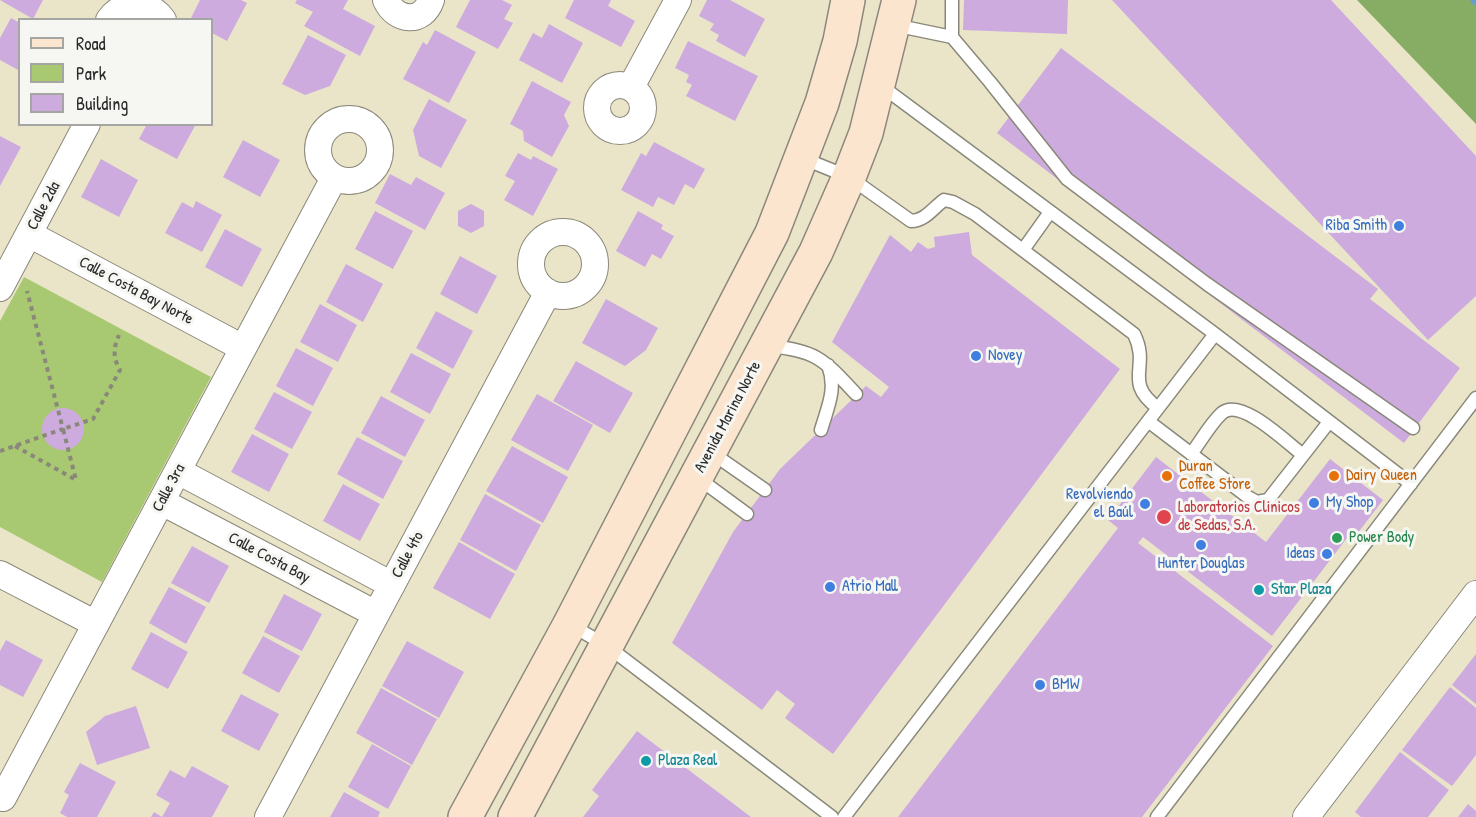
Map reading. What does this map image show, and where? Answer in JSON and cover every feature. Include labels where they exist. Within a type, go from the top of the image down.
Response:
[{"type":"main road","points":[[465,817],[570,624],[772,233],[822,103],[840,41],[848,0]]},
{"type":"main road","name":"Avenida Marina Norte","points":[[515,817],[816,252],[866,133],[896,12]]},
{"type":"street","points":[[386,0],[395,13],[410,18],[424,12],[431,0]]},
{"type":"street","points":[[631,87],[678,0]]},
{"type":"street","points":[[110,18],[115,11],[132,3],[150,6],[161,18]]},
{"type":"street","name":"Calle 2da","points":[[0,288],[86,126]]},
{"type":"street","name":"Calle 3ra","points":[[7,804],[96,624],[334,178]]},
{"type":"street","name":"Calle Costa Bay Norte","points":[[29,234],[243,348]]},
{"type":"street","name":"Calle 4to","points":[[268,817],[548,292]]},
{"type":"street","points":[[178,471],[392,585]]},
{"type":"street","name":"Calle Costa Bay","points":[[162,502],[376,614]]},
{"type":"street","points":[[0,574],[96,624]]},
{"type":"street","points":[[1306,817],[1476,594]]},
{"type":"lane","points":[[952,0],[952,37]]},
{"type":"lane","points":[[896,12],[952,37],[1067,179],[1207,284],[1413,428]]},
{"type":"lane","points":[[879,84],[1215,334],[1411,484]]},
{"type":"lane","points":[[801,158],[849,177],[910,221],[918,221],[944,200],[954,202],[975,214],[1134,334],[1141,356],[1137,384],[1141,393],[1158,408]]},
{"type":"lane","points":[[1023,250],[1050,212]]},
{"type":"lane","points":[[844,817],[1215,334]]},
{"type":"lane","points":[[766,345],[806,352],[827,363],[856,394]]},
{"type":"lane","points":[[821,429],[833,391],[827,363]]},
{"type":"lane","points":[[1157,817],[1476,398]]},
{"type":"lane","points":[[1191,454],[1218,417],[1231,408],[1244,411],[1258,419],[1303,455]]},
{"type":"lane","points":[[1148,421],[1257,502],[1268,500],[1329,422]]},
{"type":"lane","points":[[703,464],[765,490]]},
{"type":"lane","points":[[703,464],[747,514]]},
{"type":"lane","points":[[570,624],[607,646],[832,817]]},
{"type":"path","points":[[15,446],[76,480],[26,286]]},
{"type":"path","points":[[0,451],[93,419],[120,370],[116,363],[114,350],[119,335]]},
{"type":"green space","points":[[1357,0],[1476,0],[1476,124]]},
{"type":"green space","points":[[24,277],[211,377],[102,582],[0,527],[0,321]]},
{"type":"building","points":[[0,0],[43,0],[34,18]]},
{"type":"building","points":[[200,0],[241,0],[247,3],[227,41],[213,34],[213,18],[191,18]]},
{"type":"building","points":[[297,0],[348,0],[343,9],[375,26],[360,56],[304,26],[313,12],[295,3]]},
{"type":"building","points":[[470,0],[502,0],[512,5],[504,19],[513,23],[498,49],[456,27]]},
{"type":"building","points":[[574,0],[611,0],[608,6],[635,21],[621,47],[565,18]]},
{"type":"building","points":[[707,0],[730,0],[765,19],[745,57],[716,41],[719,35],[710,30],[714,24],[699,16]]},
{"type":"building","points":[[964,0],[1068,0],[1067,34],[963,30]]},
{"type":"building","name":"Riba Smith","points":[[1112,0],[1331,0],[1476,156],[1476,296],[1428,340]]},
{"type":"building","points":[[11,18],[18,22],[18,70],[0,60],[0,38]]},
{"type":"building","points":[[549,24],[583,43],[562,83],[519,60],[533,33],[542,38]]},
{"type":"building","points":[[435,30],[476,52],[449,103],[403,79],[423,42],[427,45]]},
{"type":"building","points":[[308,35],[346,55],[330,86],[305,95],[282,84]]},
{"type":"building","points":[[688,41],[758,76],[735,121],[686,96],[692,85],[686,82],[689,75],[675,68]]},
{"type":"building","points":[[1061,48],[1378,289],[1370,299],[1460,368],[1404,443],[997,133]]},
{"type":"building","points":[[532,81],[571,102],[564,115],[569,126],[552,157],[524,141],[523,131],[510,124]]},
{"type":"building","points":[[429,99],[467,120],[441,168],[419,156],[413,130]]},
{"type":"building","points":[[146,126],[195,126],[177,159],[139,139]]},
{"type":"building","points":[[0,136],[21,147],[0,186]]},
{"type":"building","points":[[243,140],[280,160],[260,197],[223,177]]},
{"type":"building","points":[[654,142],[705,169],[694,189],[685,184],[674,205],[658,197],[653,207],[621,190],[641,153],[646,156]]},
{"type":"building","points":[[518,153],[531,160],[533,156],[558,169],[533,216],[504,200],[515,181],[505,176]]},
{"type":"building","points":[[101,159],[138,180],[119,217],[81,197]]},
{"type":"building","points":[[390,174],[411,185],[416,177],[445,193],[425,230],[375,203]]},
{"type":"building","points":[[196,201],[222,215],[202,252],[165,233],[182,202],[193,208]]},
{"type":"building","points":[[471,204],[484,211],[484,226],[471,233],[458,226],[458,211]]},
{"type":"building","points":[[375,211],[413,231],[393,269],[355,249]]},
{"type":"building","points":[[638,211],[663,225],[661,229],[674,236],[661,259],[652,254],[645,267],[616,251]]},
{"type":"building","points":[[225,229],[262,249],[242,287],[205,267]]},
{"type":"building","name":"Atrio Mall","points":[[969,232],[972,255],[1120,369],[833,754],[785,718],[795,704],[777,690],[762,710],[672,643],[733,532],[780,469],[866,386],[881,397],[889,387],[832,342],[890,235],[911,252],[918,242],[928,249],[935,247],[934,237]]},
{"type":"building","points":[[460,256],[497,276],[477,314],[440,294]]},
{"type":"building","points":[[346,264],[383,284],[363,322],[326,302]]},
{"type":"building","points":[[606,299],[658,328],[646,350],[625,366],[582,343]]},
{"type":"building","points":[[320,304],[357,325],[338,362],[300,342]]},
{"type":"building","points":[[436,311],[473,331],[453,369],[416,348]]},
{"type":"building","points":[[296,348],[333,368],[313,406],[276,386]]},
{"type":"building","points":[[411,353],[451,374],[430,414],[390,392]]},
{"type":"building","points":[[576,361],[633,393],[610,433],[553,401]]},
{"type":"building","points":[[274,392],[312,412],[292,449],[254,429]]},
{"type":"building","points":[[537,394],[593,425],[568,471],[511,440]]},
{"type":"building","points":[[381,396],[425,420],[405,457],[361,433]]},
{"type":"building","points":[[63,408],[71,409],[78,414],[83,421],[83,437],[78,444],[71,449],[63,450],[55,449],[48,444],[43,437],[42,429],[43,421],[48,414],[55,409]]},
{"type":"building","points":[[252,434],[289,454],[269,492],[231,472]]},
{"type":"building","points":[[357,437],[403,461],[383,499],[337,474]]},
{"type":"building","points":[[512,446],[568,477],[543,523],[486,491]]},
{"type":"building","points":[[1156,457],[1266,542],[1330,459],[1383,500],[1354,538],[1350,534],[1272,636],[1143,537],[1138,543],[1273,646],[1142,817],[898,817],[1118,528],[1108,520]]},
{"type":"building","points":[[343,484],[380,504],[360,541],[323,521]]},
{"type":"building","points":[[485,494],[541,525],[516,571],[460,540]]},
{"type":"building","points":[[459,542],[515,574],[490,619],[433,588]]},
{"type":"building","points":[[192,546],[229,566],[209,603],[171,583]]},
{"type":"building","points":[[169,587],[206,607],[186,644],[149,623]]},
{"type":"building","points":[[284,594],[322,614],[302,651],[264,632]]},
{"type":"building","points":[[151,632],[188,652],[168,689],[131,669]]},
{"type":"building","points":[[263,636],[300,656],[279,693],[242,673]]},
{"type":"building","points":[[6,640],[43,660],[23,697],[0,685],[0,651]]},
{"type":"building","points":[[407,641],[464,672],[439,718],[382,686]]},
{"type":"building","points":[[1476,654],[1476,704],[1452,685]]},
{"type":"building","points":[[1450,687],[1476,708],[1476,755],[1452,786],[1402,750]]},
{"type":"building","points":[[381,688],[437,719],[412,765],[356,733]]},
{"type":"building","points":[[241,694],[279,714],[259,751],[221,731]]},
{"type":"building","points":[[136,706],[150,748],[97,765],[86,732],[105,716]]},
{"type":"building","name":"Plaza Real","points":[[637,731],[751,817],[583,817],[599,796],[592,790]]},
{"type":"building","points":[[372,744],[411,766],[388,809],[348,787]]},
{"type":"building","points":[[1400,752],[1449,790],[1428,817],[1361,817],[1355,812]]},
{"type":"building","points":[[80,763],[116,782],[97,817],[67,817],[60,813],[69,795],[64,792]]},
{"type":"building","points":[[192,766],[229,786],[212,817],[162,817],[170,803],[156,795],[170,770],[185,778]]},
{"type":"building","points":[[344,792],[380,812],[378,817],[330,817]]},
{"type":"building","points":[[1468,804],[1476,811],[1476,817],[1458,817]]},
{"type":"building","points":[[154,812],[162,817],[151,817]]},
{"type":"place","name":"Riba Smith","points":[[1399,226]]},
{"type":"place","name":"Novey","points":[[976,356]]},
{"type":"place","name":"Duran Coffee Store","points":[[1167,476]]},
{"type":"place","name":"Dairy Queen","points":[[1334,476]]},
{"type":"place","name":"My Shop","points":[[1314,503]]},
{"type":"place","name":"Revolviendo el Baúl","points":[[1145,504]]},
{"type":"place","name":"Laboratorios Clinicos de Sedas, S.A.","points":[[1164,517]]},
{"type":"place","name":"Power Body","points":[[1337,538]]},
{"type":"place","name":"Hunter Douglas","points":[[1201,545]]},
{"type":"place","name":"Ideas","points":[[1327,554]]},
{"type":"place","name":"Atrio Mall","points":[[830,587]]},
{"type":"place","name":"Star Plaza","points":[[1259,590]]},
{"type":"place","name":"BMW","points":[[1040,685]]},
{"type":"place","name":"Plaza Real","points":[[646,761]]}]
